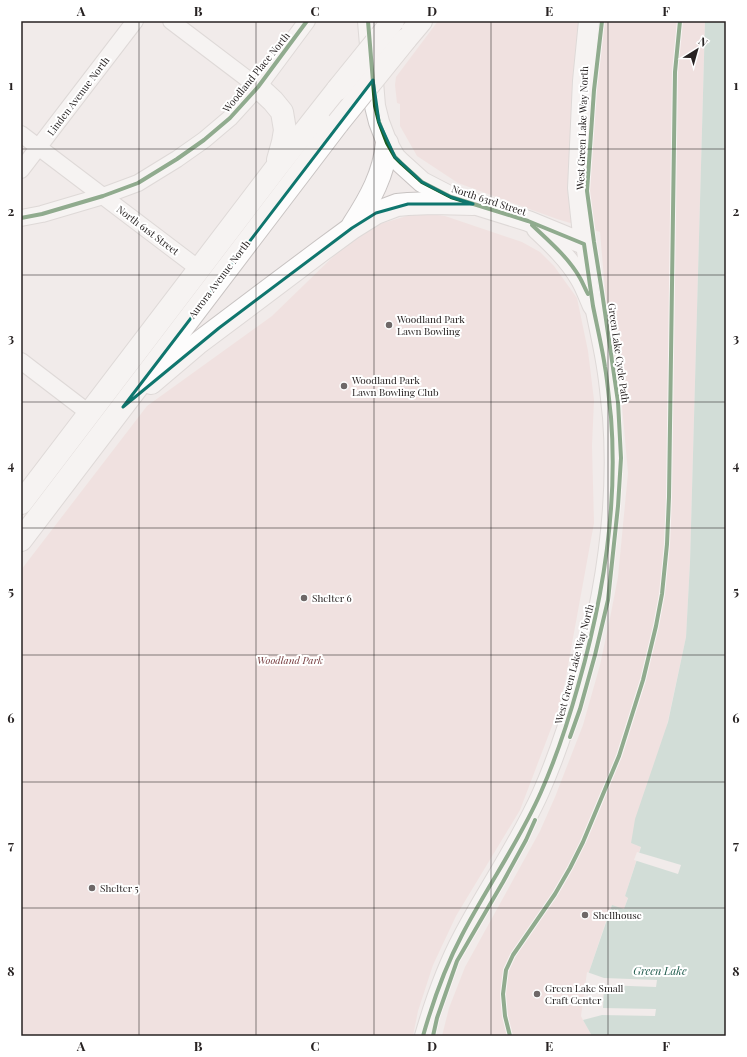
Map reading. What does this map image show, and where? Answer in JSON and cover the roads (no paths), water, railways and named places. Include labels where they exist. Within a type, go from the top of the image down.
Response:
[{"type":"highway","points":[[21,502],[276,168],[393,21]]},
{"type":"highway","name":"Aurora Avenue North","points":[[21,540],[338,123],[421,21]]},
{"type":"highway","points":[[258,87],[282,112],[285,130],[276,168]]},
{"type":"highway","points":[[352,228],[376,186],[387,143]]},
{"type":"highway","points":[[123,407],[197,344],[352,228],[376,213],[397,205],[422,203],[473,204]]},
{"type":"main road","name":"North 63rd Street","points":[[368,21],[375,106],[382,132],[395,157],[422,182],[451,197],[528,221],[584,244]]},
{"type":"main road","name":"West Green Lake Way North","points":[[584,244],[578,188],[583,81],[589,21]]},
{"type":"main road","points":[[528,221],[567,260],[580,277],[593,306]]},
{"type":"street","name":"Linden Avenue North","points":[[21,170],[135,21]]},
{"type":"street","points":[[171,21],[258,87]]},
{"type":"street","name":"Woodland Place North","points":[[21,218],[42,214],[103,196],[138,183],[177,159],[204,140],[230,118],[258,87],[307,21]]},
{"type":"street","name":"North 61st Street","points":[[21,134],[199,269]]},
{"type":"street","name":"West Green Lake Way North","points":[[423,1036],[438,987],[450,959],[463,933],[524,826],[541,792],[566,729],[586,658],[598,604],[608,541],[613,478],[611,418],[605,368],[593,306],[584,244]]},
{"type":"street","points":[[21,361],[89,413]]},
{"type":"water","name":"Green Lake","points":[[705,21],[726,21],[726,1036],[592,1036],[583,1020],[589,972],[612,905],[624,909],[628,898],[625,896],[641,847],[631,843],[635,819],[668,722],[686,637],[690,562]]},
{"type":"place","name":"Woodland Park Lawn Bowling","points":[[389,325]]},
{"type":"place","name":"Woodland Park Lawn Bowling Club","points":[[344,386]]},
{"type":"place","name":"Shelter 6","points":[[304,598]]},
{"type":"place","name":"Shelter 5","points":[[92,888]]},
{"type":"place","name":"Shellhouse","points":[[585,915]]},
{"type":"place","name":"Green Lake Small Craft Center","points":[[537,994]]},
{"type":"park label","name":"Woodland Park","points":[[290,660]]}]
